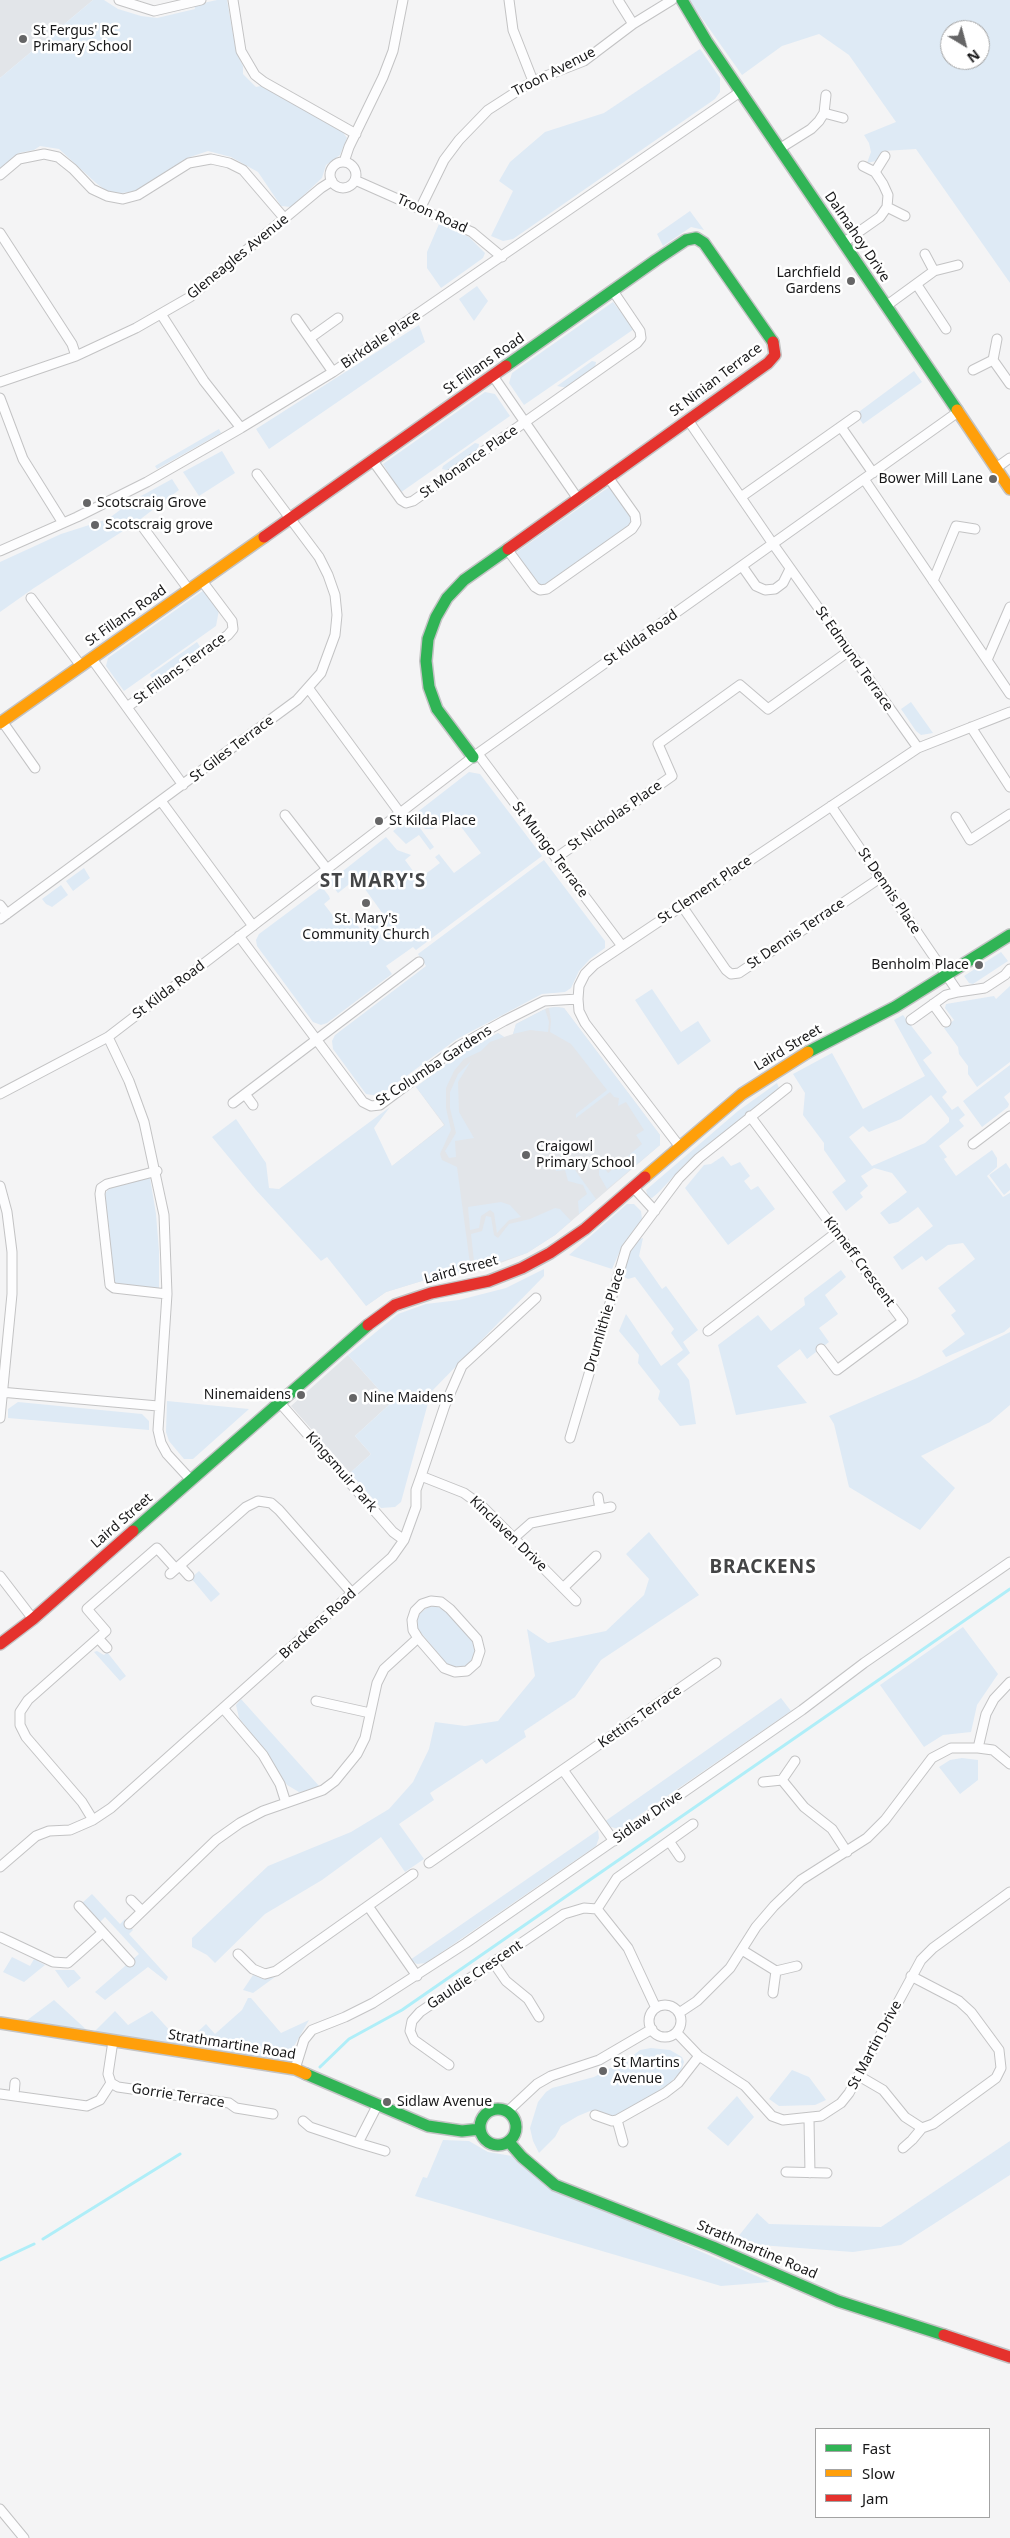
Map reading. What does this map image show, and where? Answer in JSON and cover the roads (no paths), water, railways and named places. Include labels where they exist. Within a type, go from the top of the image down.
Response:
[{"type":"street","points":[[119,0],[154,11],[201,0]]},
{"type":"street","points":[[233,0],[241,51],[255,75],[264,82],[356,134]]},
{"type":"street","name":"Gleneagles Avenue","points":[[0,382],[76,356],[161,314],[216,277],[321,188],[332,181],[331,170],[337,164],[344,162],[393,51],[403,0]]},
{"type":"street","points":[[509,0],[513,30],[534,81]]},
{"type":"street","points":[[618,0],[633,24]]},
{"type":"street","name":"Troon Avenue","points":[[420,210],[444,160],[459,140],[488,110],[534,81],[584,61],[633,24],[672,0]]},
{"type":"street","name":"Dalmahoy Drive","points":[[682,0],[740,92],[1010,489]]},
{"type":"street","name":"Birkdale Place","points":[[0,551],[147,482],[333,372],[740,92]]},
{"type":"street","points":[[779,149],[811,129],[824,113],[826,95]]},
{"type":"street","points":[[824,113],[842,118]]},
{"type":"street","points":[[0,175],[19,158],[44,154],[58,157],[73,169],[92,189],[107,196],[123,199],[138,195],[189,163],[210,159],[229,163],[243,170],[285,219]]},
{"type":"street","points":[[875,172],[885,156]]},
{"type":"street","points":[[332,181],[342,188],[350,186],[355,180],[354,168],[344,162]]},
{"type":"street","points":[[843,243],[880,217],[887,207],[888,195],[875,172],[863,166]]},
{"type":"street","name":"Troon Road","points":[[355,180],[472,232],[502,257]]},
{"type":"street","points":[[887,207],[905,216]]},
{"type":"street","points":[[0,233],[72,344],[76,356]]},
{"type":"street","name":"St Fillans Road","points":[[35,768],[1,722],[686,240],[696,238]]},
{"type":"street","name":"St Ninian Terrace","points":[[476,756],[437,709],[429,687],[426,661],[428,638],[436,617],[448,598],[464,580],[768,363],[776,354],[774,344],[704,243],[696,238]]},
{"type":"street","points":[[925,254],[934,271]]},
{"type":"street","points":[[886,306],[934,271],[958,265]]},
{"type":"street","points":[[917,285],[946,329]]},
{"type":"street","name":"St Monance Place","points":[[373,461],[401,500],[406,503],[413,501],[525,422],[641,338],[640,331],[613,291]]},
{"type":"street","points":[[161,314],[204,380],[241,428]]},
{"type":"street","points":[[310,338],[338,318]]},
{"type":"street","points":[[296,319],[333,372]]},
{"type":"street","points":[[997,339],[993,360],[1010,384]]},
{"type":"street","points":[[973,370],[993,360]]},
{"type":"street","name":"St Monance Place","points":[[494,376],[578,499]]},
{"type":"street","points":[[0,398],[23,459],[63,523]]},
{"type":"street","name":"St Kilda Road","points":[[0,1094],[108,1037],[476,756],[958,412]]},
{"type":"street","points":[[741,497],[856,416]]},
{"type":"street","name":"St Edmund Terrace","points":[[688,420],[790,569],[918,748]]},
{"type":"street","points":[[841,427],[873,473]]},
{"type":"street","points":[[996,468],[1010,458]]},
{"type":"street","points":[[257,474],[290,519]]},
{"type":"street","points":[[507,549],[535,587],[540,590],[547,589],[632,529],[636,522],[635,515],[608,477]]},
{"type":"street","points":[[864,479],[1010,694]]},
{"type":"street","name":"St Giles Terrace","points":[[3,917],[309,689],[321,673],[330,655],[335,635],[337,615],[334,595],[328,575],[319,557],[290,519]]},
{"type":"street","name":"St Fillans Road","points":[[142,526],[189,590]]},
{"type":"street","points":[[933,581],[956,526],[975,529]]},
{"type":"street","points":[[742,566],[756,586],[765,590],[775,589],[783,583],[790,569]]},
{"type":"street","name":"St Fillans Terrace","points":[[127,707],[228,636],[233,629],[232,621],[202,580]]},
{"type":"street","name":"St Fillans Road","points":[[32,598],[81,666]]},
{"type":"street","points":[[988,660],[1010,606]]},
{"type":"street","name":"St Nicholas Place","points":[[556,858],[672,776],[658,744],[740,685],[768,709],[849,651]]},
{"type":"street","name":"St Fillans Terrace","points":[[92,658],[182,785]]},
{"type":"street","points":[[309,689],[400,813]]},
{"type":"street","name":"St Clement Place","points":[[578,999],[579,986],[585,974],[594,965],[918,748],[1010,712]]},
{"type":"street","points":[[971,727],[1010,787]]},
{"type":"street","name":"St Mungo Terrace","points":[[476,756],[622,946]]},
{"type":"street","points":[[161,801],[253,926]]},
{"type":"street","name":"St Dennis Place","points":[[831,806],[947,975]]},
{"type":"street","points":[[956,817],[970,840],[1010,814]]},
{"type":"street","points":[[285,815],[327,869]]},
{"type":"street","name":"St Dennis Terrace","points":[[682,906],[726,970],[731,974],[739,973],[880,878]]},
{"type":"street","points":[[0,905],[3,917]]},
{"type":"street","name":"St Columba Gardens","points":[[239,936],[363,1102],[370,1106],[380,1104],[460,1046],[504,1021],[544,1001],[578,999]]},
{"type":"street","name":"Laird Street","points":[[0,1644],[33,1619],[378,1316],[396,1305],[431,1293],[476,1285],[522,1268],[568,1242],[742,1094],[818,1046],[894,1007],[1009,938]]},
{"type":"street","points":[[233,1103],[419,962]]},
{"type":"street","points":[[911,1020],[946,995],[984,988],[1005,975],[1010,969]]},
{"type":"street","points":[[947,975],[958,992]]},
{"type":"street","points":[[578,999],[579,1011],[585,1023],[680,1147]]},
{"type":"street","points":[[933,1004],[946,1022]]},
{"type":"street","points":[[108,1037],[130,1081],[144,1122],[156,1171],[165,1224],[166,1294],[158,1430],[161,1443],[167,1454],[192,1480]]},
{"type":"street","name":"Drumlithie Place","points":[[570,1438],[626,1249],[679,1178],[699,1158],[787,1088]]},
{"type":"street","points":[[245,1094],[253,1105]]},
{"type":"street","name":"Kinneff Crescent","points":[[750,1116],[903,1321],[837,1370],[821,1349]]},
{"type":"street","points":[[973,1144],[1010,1116]]},
{"type":"street","points":[[156,1171],[107,1184],[101,1188],[100,1194],[110,1285],[114,1288],[166,1294]]},
{"type":"street","points":[[0,1186],[12,1252],[12,1294],[1,1392],[0,1418]]},
{"type":"street","points":[[633,1187],[656,1211]]},
{"type":"street","points":[[708,1331],[837,1232]]},
{"type":"street","name":"Brackens Road","points":[[0,1867],[36,1836],[49,1832],[70,1830],[93,1820],[111,1808],[392,1557],[404,1540],[416,1507],[416,1490],[445,1405],[462,1366],[536,1298]]},
{"type":"street","points":[[1,1392],[158,1406]]},
{"type":"street","name":"Kingsmuir Park","points":[[280,1402],[393,1532],[404,1540]]},
{"type":"street","name":"Kinclaven Drive","points":[[421,1476],[464,1493],[482,1506],[576,1602]]},
{"type":"street","points":[[598,1497],[600,1509]]},
{"type":"street","points":[[175,1570],[246,1506],[258,1501],[271,1503],[279,1510],[352,1593]]},
{"type":"street","points":[[514,1538],[531,1523],[611,1507]]},
{"type":"street","points":[[93,1820],[82,1802],[26,1737],[20,1725],[20,1712],[28,1700],[106,1631],[87,1609],[157,1548],[175,1570],[189,1576]]},
{"type":"street","points":[[563,1588],[596,1556]]},
{"type":"street","name":"Sidlaw Drive","points":[[295,2069],[304,2040],[312,2030],[345,2017],[417,1976],[614,1841],[1010,1562]]},
{"type":"street","points":[[0,1576],[33,1619]]},
{"type":"street","points":[[431,1601],[441,1602],[450,1608],[477,1639],[480,1651],[476,1662],[467,1670],[455,1672],[444,1668],[418,1638],[413,1630],[412,1620],[415,1611],[422,1604],[431,1601]]},
{"type":"street","points":[[98,1638],[107,1648]]},
{"type":"street","points":[[129,1924],[216,1840],[240,1823],[263,1811],[323,1790],[341,1775],[357,1754],[365,1738],[377,1683],[384,1669],[418,1638]]},
{"type":"street","name":"Kettins Terrace","points":[[429,1863],[716,1663]]},
{"type":"street","points":[[978,1748],[986,1714],[994,1699],[1010,1682]]},
{"type":"street","points":[[316,1701],[370,1713]]},
{"type":"street","points":[[223,1708],[263,1755],[280,1784],[286,1803]]},
{"type":"street","points":[[679,2013],[714,1986],[730,1968],[756,1927],[801,1880],[867,1838],[885,1820],[932,1758],[952,1748],[978,1748],[993,1750],[1010,1764]]},
{"type":"street","points":[[763,1782],[782,1780],[795,1761]]},
{"type":"street","points":[[563,1770],[614,1841]]},
{"type":"street","points":[[782,1780],[804,1807],[832,1829],[847,1852]]},
{"type":"street","points":[[656,2008],[628,1948],[597,1909],[617,1878],[693,1824]]},
{"type":"street","points":[[669,1841],[680,1858]]},
{"type":"street","points":[[238,1954],[253,1969],[265,1974],[276,1970],[413,1874]]},
{"type":"street","name":"St Martin Drive","points":[[676,2032],[699,2056],[745,2086],[772,2116],[783,2120],[809,2119],[821,2116],[841,2103],[859,2076],[911,1976],[933,1948],[1010,1892]]},
{"type":"street","points":[[131,1900],[142,1911]]},
{"type":"street","points":[[79,1906],[130,1962]]},
{"type":"street","points":[[368,1906],[417,1976]]},
{"type":"street","name":"Gauldie Crescent","points":[[449,2065],[414,2040],[410,2031],[412,2021],[420,2012],[564,1914],[584,1908],[597,1909]]},
{"type":"street","points":[[0,1937],[42,1958],[53,1962],[68,1963],[102,1933]]},
{"type":"street","points":[[742,1950],[776,1971],[797,1966]]},
{"type":"street","points":[[493,1962],[506,1981],[528,1999],[539,2017]]},
{"type":"street","points":[[773,1993],[776,1971]]},
{"type":"street","points":[[903,2148],[922,2128],[933,2124],[996,2078],[1006,2066],[999,2050],[965,2006],[911,1976]]},
{"type":"street","points":[[671,2006],[679,2013],[681,2023],[676,2032],[666,2037],[660,2036],[652,2029],[650,2015],[656,2008],[671,2006]]},
{"type":"street","name":"Strathmartine Road","points":[[0,2023],[295,2069],[428,2126],[446,2130],[480,2129]]},
{"type":"street","points":[[507,2112],[537,2084],[551,2076],[599,2060],[652,2029]]},
{"type":"street","points":[[0,2094],[87,2106],[100,2100],[112,2083],[108,2074],[113,2041]]},
{"type":"street","points":[[595,2115],[612,2121],[618,2120],[665,2093],[678,2082],[699,2056]]},
{"type":"street","points":[[859,2076],[883,2090],[905,2117],[922,2128]]},
{"type":"street","points":[[14,2095],[15,2083]]},
{"type":"street","name":"Gorrie Terrace","points":[[112,2083],[118,2087],[229,2103],[236,2108],[273,2114]]},
{"type":"street","points":[[358,2142],[378,2104]]},
{"type":"street","points":[[496,2110],[507,2112],[516,2126],[515,2132],[508,2142],[503,2144],[490,2144],[482,2135],[480,2129],[480,2123],[486,2114],[496,2110]]},
{"type":"street","points":[[809,2119],[810,2172]]},
{"type":"street","points":[[618,2120],[623,2142]]},
{"type":"street","points":[[303,2121],[310,2127],[385,2151]]},
{"type":"street","name":"Strathmartine Road","points":[[508,2142],[522,2157],[556,2185],[713,2247],[838,2301],[1010,2357]]},
{"type":"street","points":[[786,2172],[827,2173]]},
{"type":"street","points":[[0,2509],[24,2538]]},
{"type":"waterway","points":[[320,2067],[349,2039],[402,2010],[1010,1589]]},
{"type":"waterway","points":[[43,2239],[180,2154]]},
{"type":"waterway","points":[[0,2260],[34,2244]]},
{"type":"place","name":"St Fergus' RC Primary School","points":[[23,39]]},
{"type":"place","name":"Larchfield Gardens","points":[[851,281]]},
{"type":"place","name":"Bower Mill Lane","points":[[993,479]]},
{"type":"place","name":"Scotscraig Grove","points":[[87,503]]},
{"type":"place","name":"Scotscraig grove","points":[[95,525]]},
{"type":"place","name":"St Kilda Place","points":[[379,821]]},
{"type":"place","name":"St. Mary's Community Church","points":[[366,903]]},
{"type":"place","name":"Benholm Place","points":[[979,965]]},
{"type":"place","name":"Craigowl Primary School","points":[[526,1155]]},
{"type":"place","name":"Ninemaidens","points":[[301,1395]]},
{"type":"place","name":"Nine Maidens","points":[[353,1398]]},
{"type":"place","name":"St Martins Avenue","points":[[603,2071]]},
{"type":"place","name":"Sidlaw Avenue","points":[[387,2102]]},
{"type":"district","name":"ST MARY'S","points":[[373,882]]},
{"type":"district","name":"BRACKENS","points":[[763,1568]]}]
